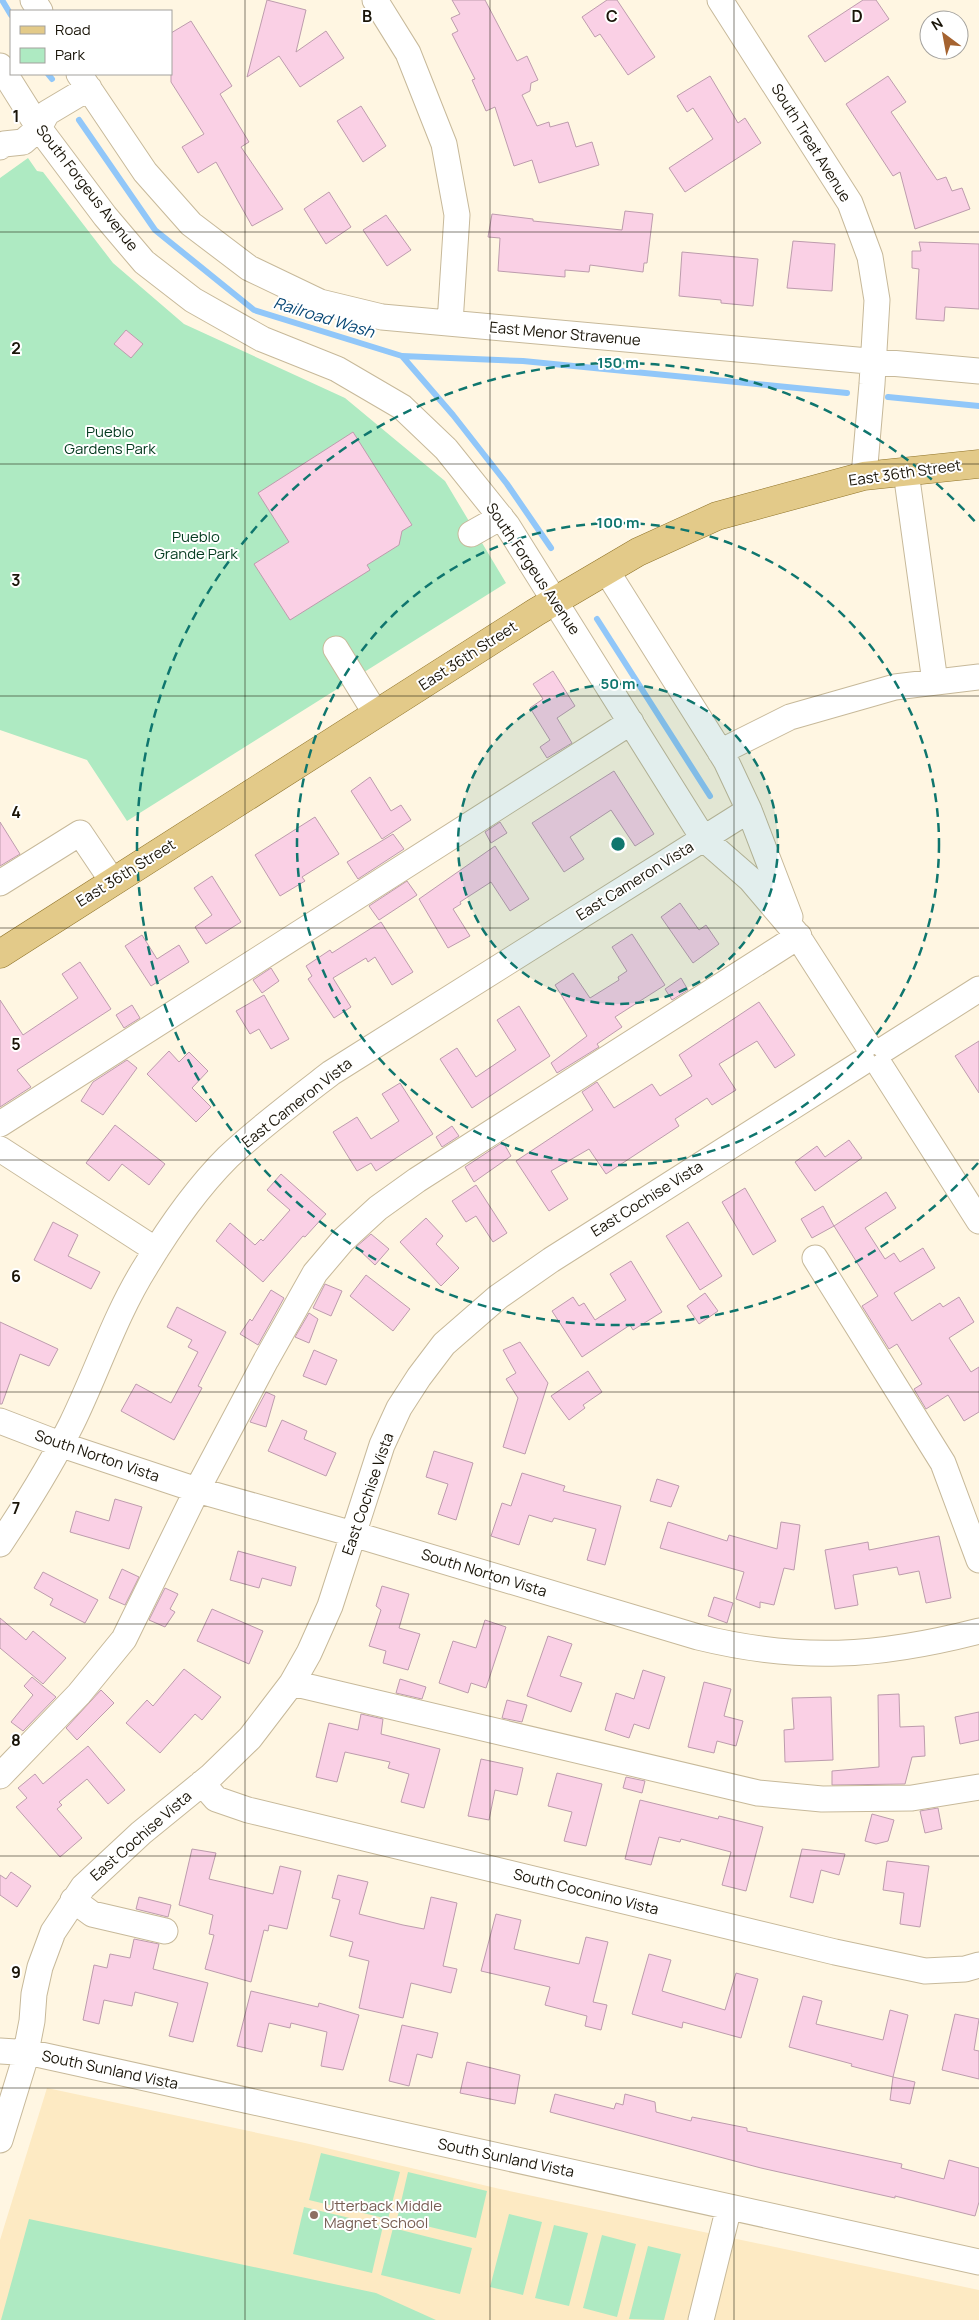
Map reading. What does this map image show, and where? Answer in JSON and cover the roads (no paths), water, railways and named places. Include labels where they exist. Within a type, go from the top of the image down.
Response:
[{"type":"main road","name":"East 36th Street","points":[[0,954],[555,600],[638,552],[717,516],[864,476],[979,464]]},
{"type":"street","points":[[375,0],[408,53],[444,144],[457,216],[450,323]]},
{"type":"street","name":"South Treat Avenue","points":[[720,0],[850,203],[870,257],[877,300],[874,363],[864,476]]},
{"type":"street","name":"South Forgeus Avenue","points":[[0,66],[39,128],[105,216],[144,262],[193,300],[262,339],[337,369],[402,407],[446,449],[501,517],[632,722],[703,838],[750,879],[797,934],[979,1221]]},
{"type":"street","points":[[0,147],[4,144],[22,142],[39,128],[47,114],[84,81]]},
{"type":"street","name":"East Menor Stravenue","points":[[84,81],[145,172],[191,224],[249,268],[320,302],[382,318],[979,371]]},
{"type":"street","points":[[906,472],[935,682]]},
{"type":"street","points":[[471,534],[501,517]]},
{"type":"street","name":"South Forgeus Avenue","points":[[606,570],[720,752],[749,810],[797,934]]},
{"type":"street","points":[[336,649],[376,714]]},
{"type":"street","points":[[720,752],[790,717],[895,687],[979,677]]},
{"type":"street","points":[[0,1124],[632,722]]},
{"type":"street","name":"East Cameron Vista","points":[[0,1544],[40,1482],[72,1424],[118,1319],[145,1267],[178,1216],[228,1158],[331,1073],[749,810]]},
{"type":"street","points":[[0,883],[80,833],[113,882]]},
{"type":"street","points":[[0,1776],[79,1694],[124,1638],[197,1490],[266,1360],[315,1273],[343,1240],[378,1208],[417,1180],[797,934]]},
{"type":"street","name":"East Cochise Vista","points":[[0,2140],[29,2053],[34,1994],[40,1967],[52,1932],[83,1887],[141,1833],[202,1783],[250,1738],[292,1683],[309,1653],[330,1606],[382,1445],[399,1408],[444,1344],[498,1297],[551,1260],[979,989]]},
{"type":"street","points":[[0,1149],[156,1250]]},
{"type":"street","points":[[815,1258],[943,1462],[979,1560]]},
{"type":"street","name":"South Norton Vista","points":[[0,1421],[60,1444],[197,1490],[353,1534],[698,1638],[735,1646],[776,1652],[840,1654],[925,1645],[979,1631]]},
{"type":"street","points":[[292,1683],[758,1793],[822,1799],[912,1798],[979,1788]]},
{"type":"street","name":"South Coconino Vista","points":[[202,1783],[216,1799],[248,1810],[835,1952],[925,1971],[965,1969],[979,1965]]},
{"type":"street","points":[[73,1900],[92,1914],[166,1931]]},
{"type":"street","name":"South Sunland Vista","points":[[0,2051],[29,2053],[979,2262]]},
{"type":"street","points":[[701,2320],[729,2207]]},
{"type":"waterway","name":"Railroad Wash","points":[[2,0],[10,13]]},
{"type":"waterway","name":"Railroad Wash","points":[[49,75],[52,79]]},
{"type":"waterway","name":"Railroad Wash","points":[[79,120],[155,230],[254,310],[402,356],[453,415],[507,484],[551,548]]},
{"type":"waterway","points":[[402,356],[523,361],[847,393]]},
{"type":"waterway","name":"Railroad Wash","points":[[888,397],[979,406]]},
{"type":"waterway","points":[[597,619],[710,796]]},
{"type":"place","name":"Utterback Middle Magnet School","points":[[314,2215]]},
{"type":"park label","name":"Pueblo Gardens Park","points":[[110,440]]},
{"type":"park label","name":"Pueblo Grande Park","points":[[196,546]]}]
